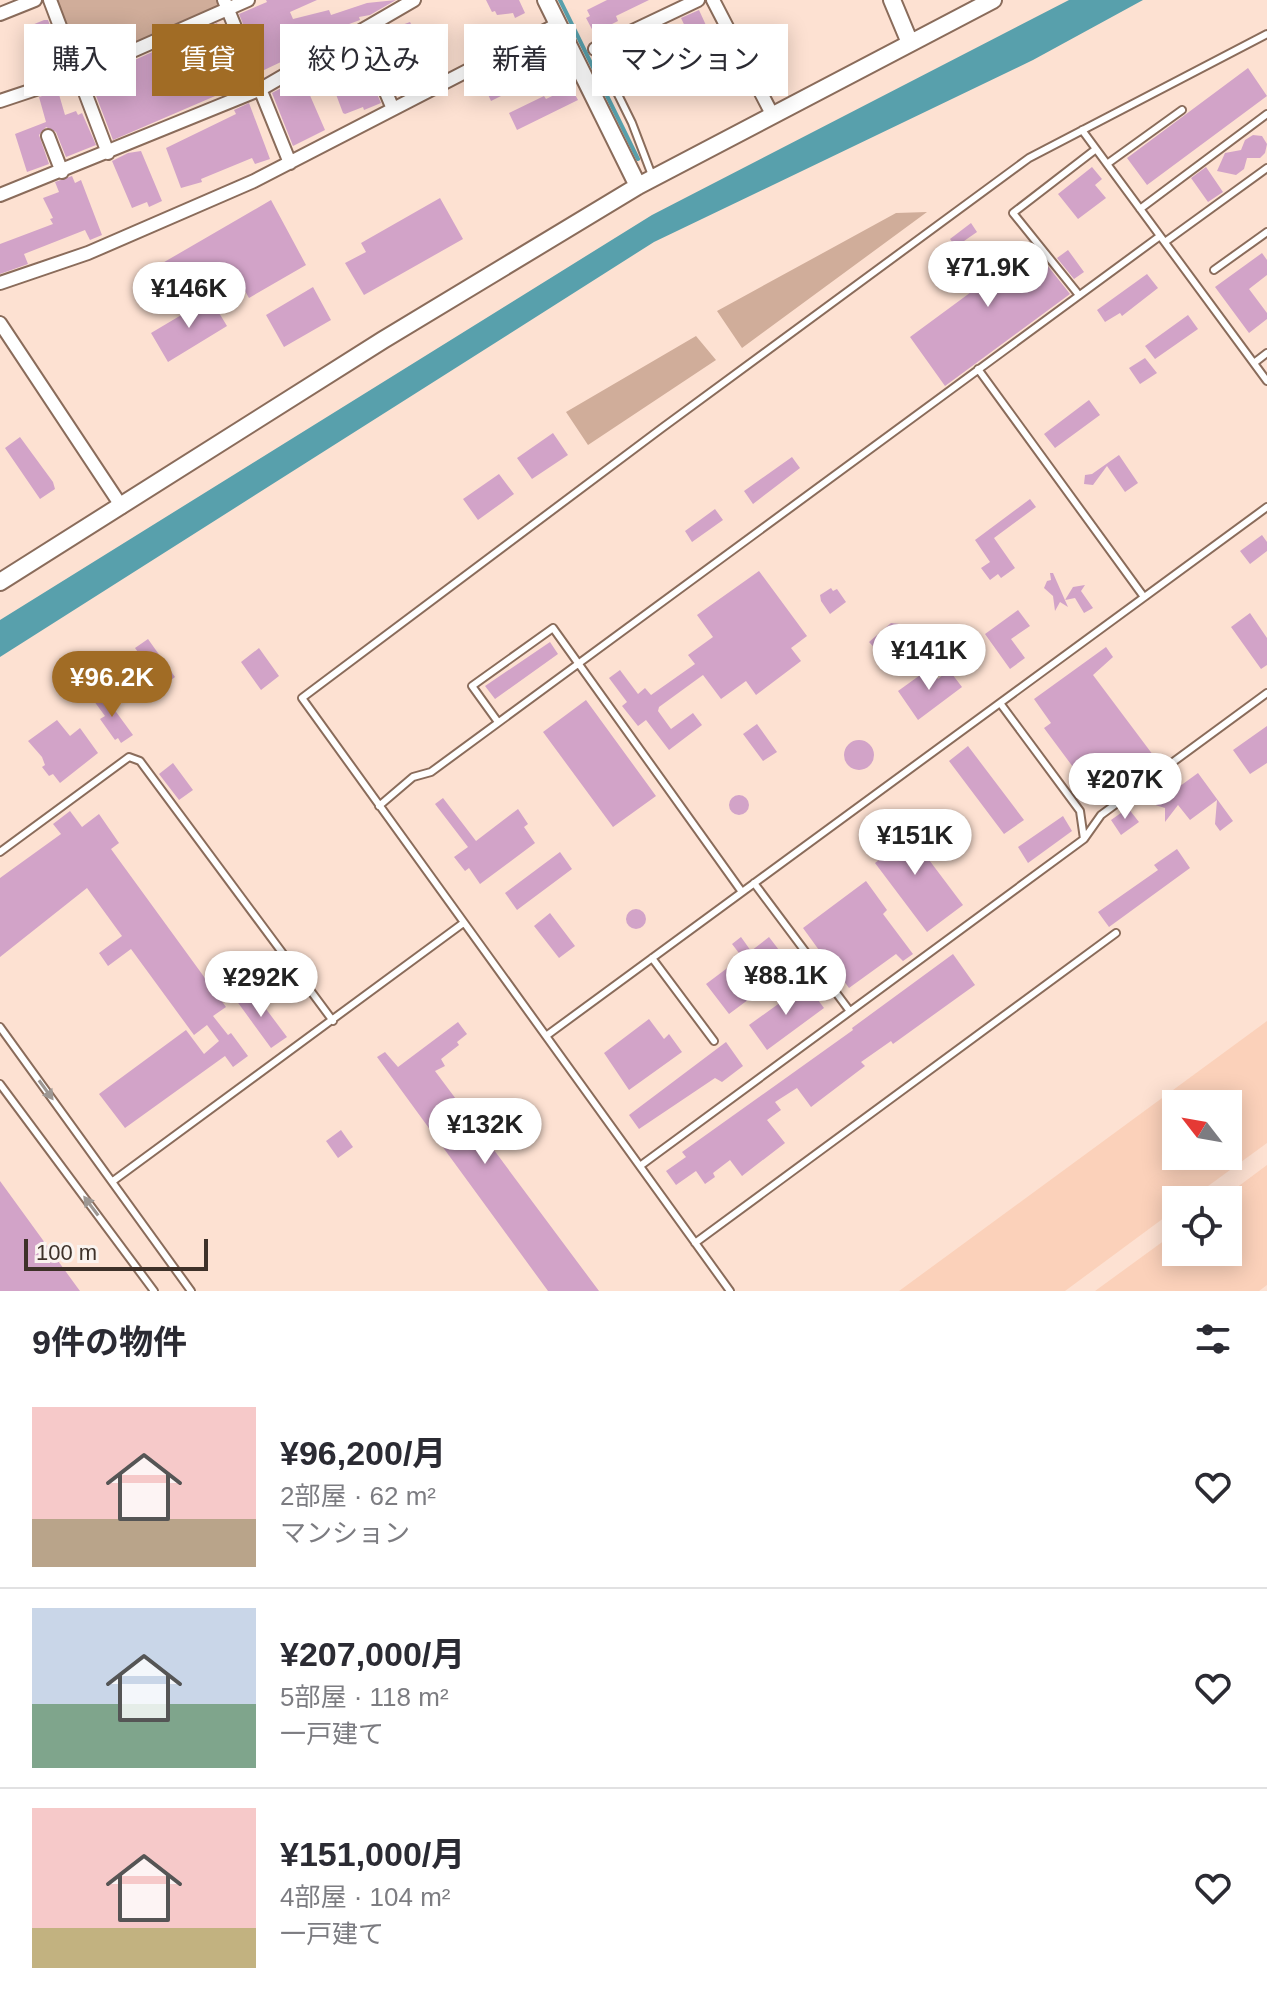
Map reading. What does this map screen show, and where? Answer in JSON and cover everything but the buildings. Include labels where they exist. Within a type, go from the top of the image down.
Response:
[{"type":"street","points":[[4,8],[35,0]]},
{"type":"street","points":[[50,0],[59,24]]},
{"type":"street","points":[[136,47],[226,4],[248,0]]},
{"type":"street","points":[[375,24],[414,0]]},
{"type":"street","points":[[546,0],[558,24]]},
{"type":"street","points":[[648,24],[698,0]]},
{"type":"street","points":[[713,0],[773,116]]},
{"type":"street","points":[[892,0],[910,43]]},
{"type":"street","points":[[0,582],[383,340],[646,182],[993,0]]},
{"type":"street","points":[[226,4],[234,24]]},
{"type":"street","points":[[576,56],[646,182]]},
{"type":"street","points":[[0,283],[88,253],[290,163],[464,72]]},
{"type":"street","points":[[0,100],[24,92]]},
{"type":"street","points":[[86,96],[108,153]]},
{"type":"street","points":[[0,195],[244,96]]},
{"type":"street","points":[[264,96],[290,163]]},
{"type":"street","points":[[388,96],[393,109]]},
{"type":"street","points":[[48,136],[62,172]]},
{"type":"street","points":[[0,323],[122,507]]},
{"type":"lane","points":[[730,1291],[462,924],[302,698],[1016,167],[1267,34]]},
{"type":"lane","points":[[618,96],[632,123],[646,182]]},
{"type":"lane","points":[[1107,164],[1182,110]]},
{"type":"lane","points":[[1140,209],[1267,114]]},
{"type":"lane","points":[[1082,130],[1267,381]]},
{"type":"lane","points":[[1079,295],[1013,213],[1096,149]]},
{"type":"lane","points":[[379,806],[413,777],[431,772],[1079,295],[1267,168]]},
{"type":"lane","points":[[1214,270],[1264,234],[1267,244]]},
{"type":"lane","points":[[1254,363],[1267,353]]},
{"type":"lane","points":[[978,369],[1144,597]]},
{"type":"lane","points":[[546,1036],[1267,507]]},
{"type":"lane","points":[[498,722],[472,686],[553,628],[742,892]]},
{"type":"lane","points":[[640,1166],[1084,839],[1101,815],[1267,693]]},
{"type":"lane","points":[[1000,703],[1080,811],[1084,839]]},
{"type":"lane","points":[[0,852],[129,757],[134,757],[152,774],[333,1021]]},
{"type":"lane","points":[[754,883],[849,1010]]},
{"type":"lane","points":[[113,1181],[462,924]]},
{"type":"lane","points":[[695,1243],[1116,933]]},
{"type":"lane","points":[[652,958],[714,1041]]},
{"type":"lane","points":[[0,1027],[191,1291]]},
{"type":"lane","points":[[0,1084],[154,1291]]},
{"type":"shaded area","points":[[54,0],[221,0],[223,7],[184,24],[152,24],[152,38],[136,45],[136,24],[63,24]]},
{"type":"shaded area","points":[[927,212],[742,348],[717,311],[896,213]]},
{"type":"shaded area","points":[[696,336],[716,360],[588,445],[566,412]]},
{"type":"shaded area","points":[[1267,1021],[1267,1143],[1242,1161],[1242,1090],[1173,1090]]},
{"type":"shaded area","points":[[1162,1098],[1162,1170],[1230,1170],[1208,1186],[1162,1186],[1162,1219],[1065,1291],[899,1291]]},
{"type":"shaded area","points":[[1267,1165],[1267,1285],[1259,1291],[1095,1291],[1162,1242],[1162,1266],[1242,1266],[1242,1186],[1239,1186]]},
{"type":"water","points":[[1069,0],[1143,0],[1033,60],[654,242],[0,657],[0,620],[652,215]]},
{"type":"waterway","points":[[560,0],[638,159]]}]
